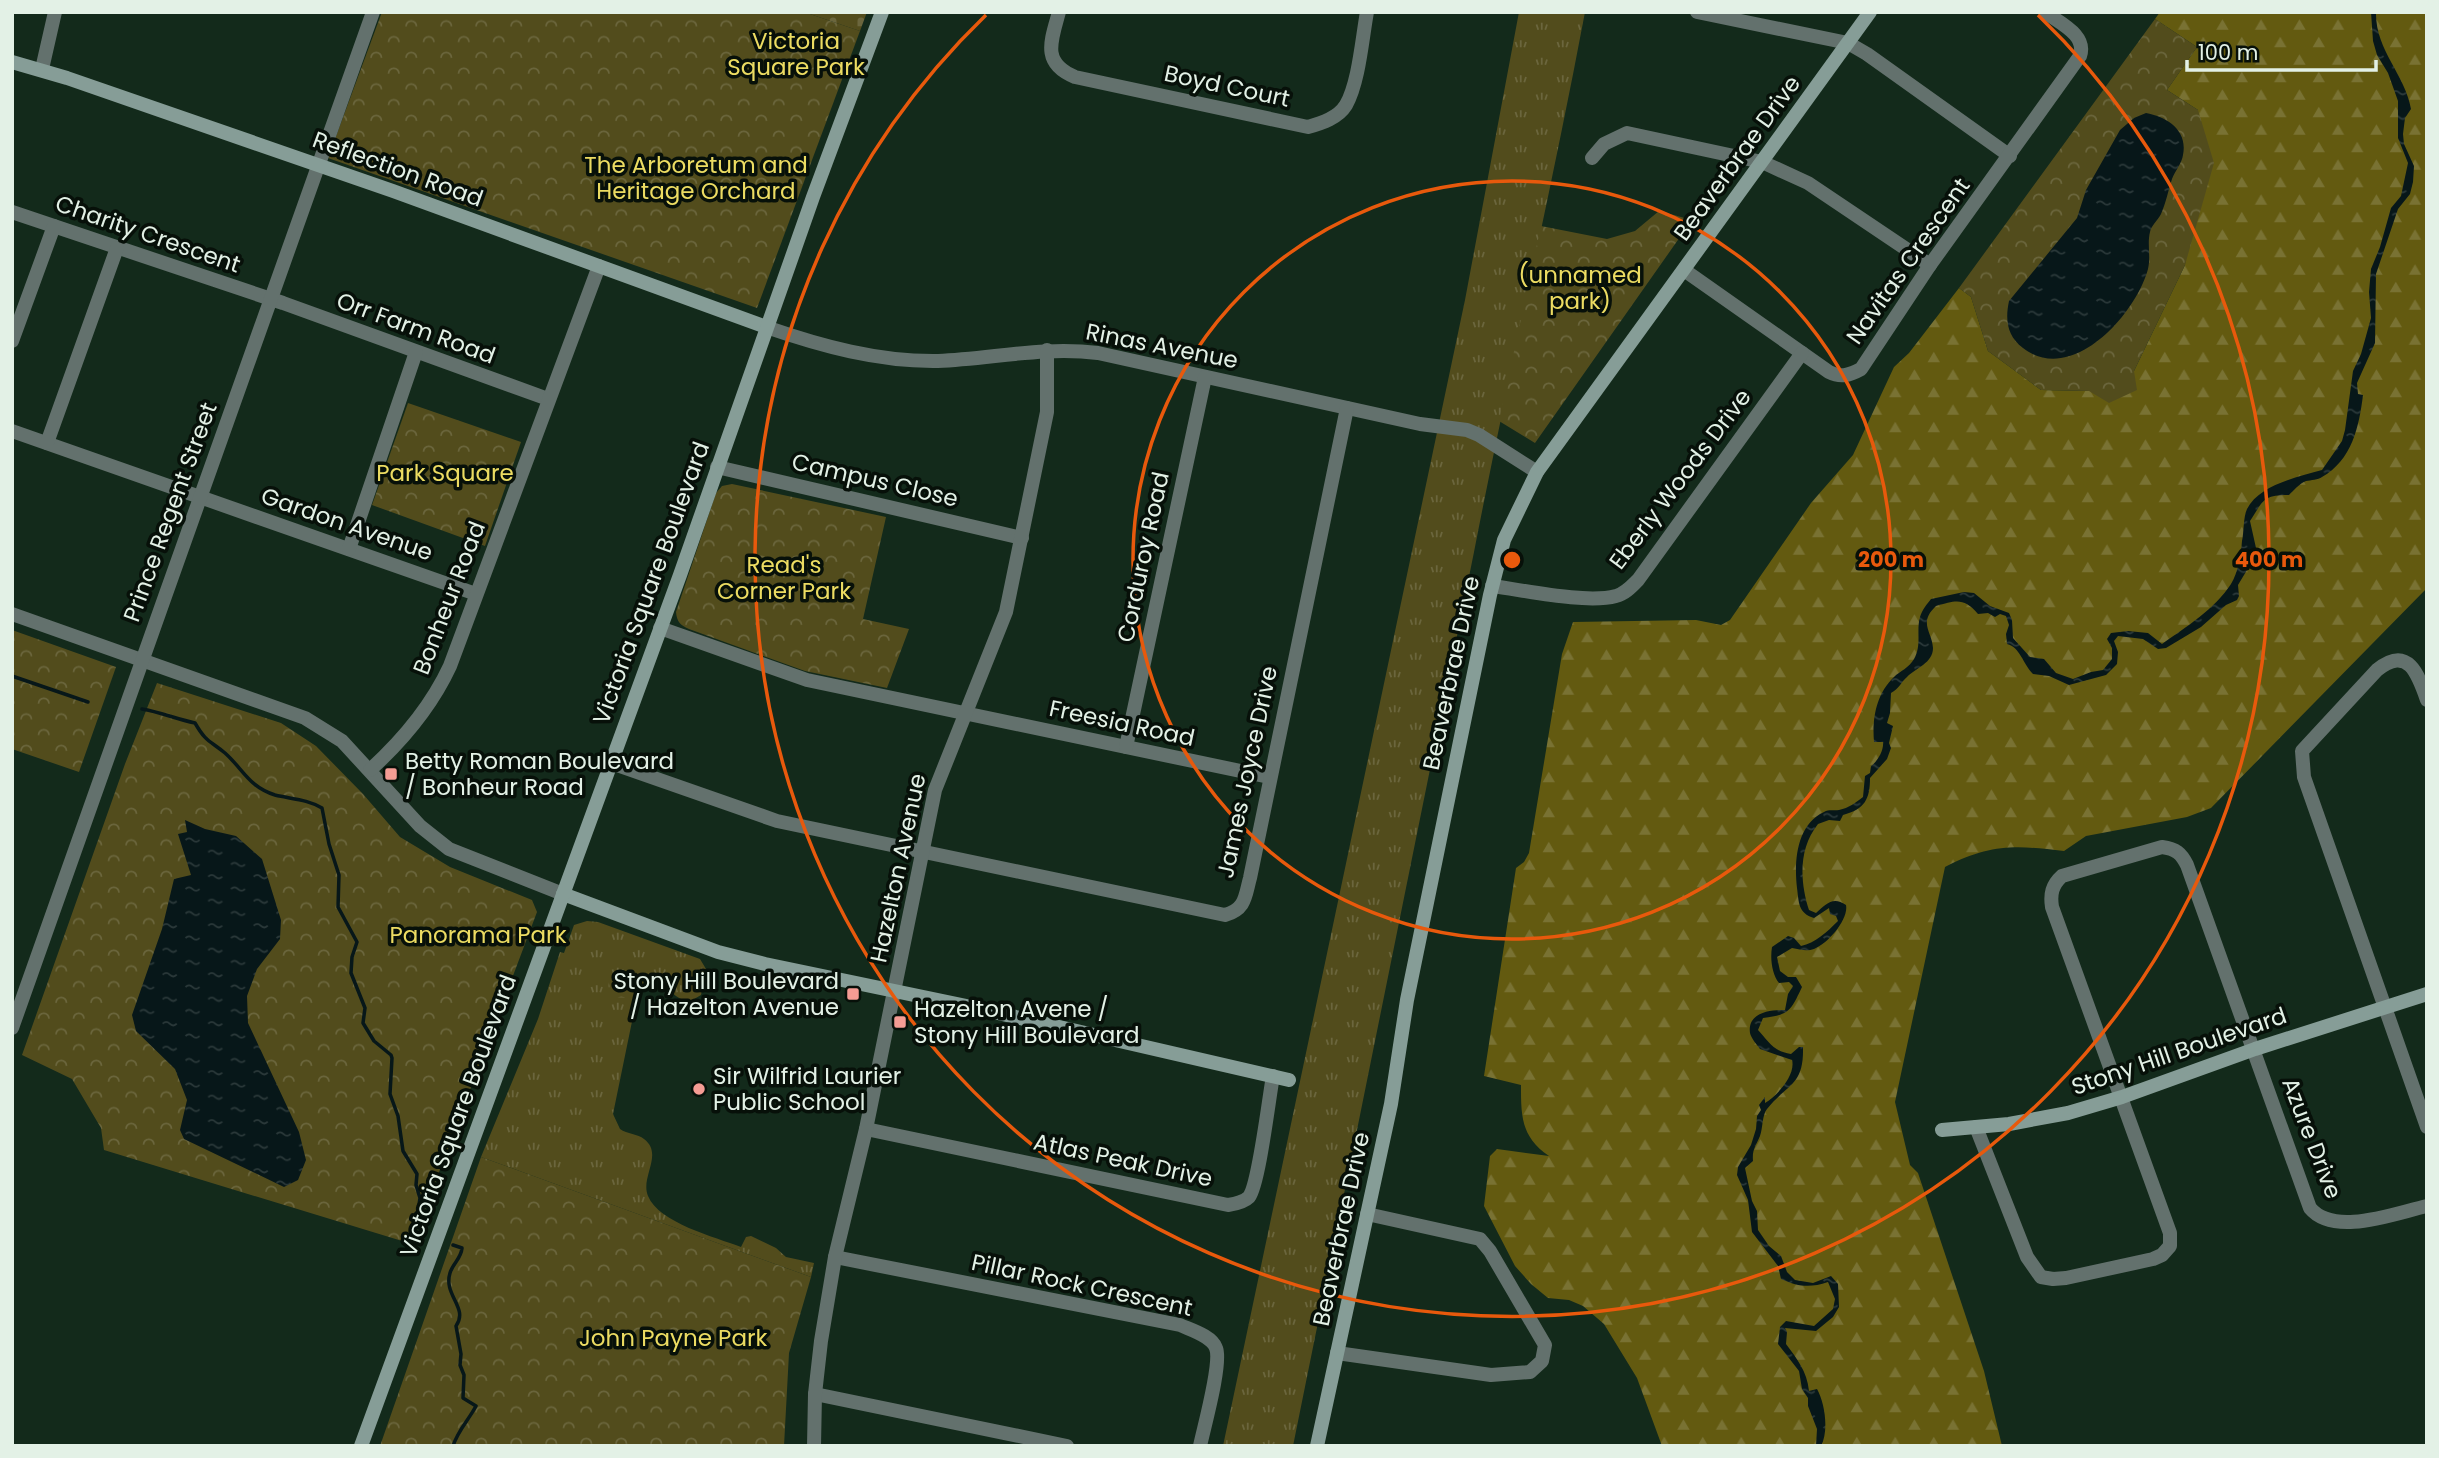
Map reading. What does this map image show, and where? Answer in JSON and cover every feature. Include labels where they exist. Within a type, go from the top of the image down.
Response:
[{"type":"street","points":[[42,69],[55,12]]},
{"type":"street","name":"Prince Regent Street","points":[[12,1028],[373,12]]},
{"type":"street","name":"Victoria Square Boulevard","points":[[361,1446],[660,628],[881,12]]},
{"type":"street","name":"Boyd Court","points":[[1059,12],[1050,46],[1052,57],[1063,72],[1075,77],[1308,127],[1324,123],[1345,107],[1355,75],[1367,12]]},
{"type":"street","points":[[1697,12],[1848,43],[2010,156]]},
{"type":"street","name":"Beaverbrae Drive","points":[[1317,1446],[1391,1104],[1407,1000],[1492,586],[1504,540],[1537,472],[1870,12]]},
{"type":"street","name":"Navitas Crescent","points":[[1684,270],[1836,376],[1853,374],[1861,369],[1930,265],[2075,65],[2081,51],[2079,38],[2045,12]]},
{"type":"street","name":"Reflection Road","points":[[12,62],[42,69],[318,165],[766,327]]},
{"type":"street","points":[[1592,158],[1604,144],[1627,133],[1762,162],[1808,183],[1930,265]]},
{"type":"street","name":"Charity Crescent","points":[[12,212],[269,299]]},
{"type":"street","points":[[12,341],[54,226]]},
{"type":"street","points":[[47,443],[117,248]]},
{"type":"street","name":"Bonheur Road","points":[[370,770],[428,709],[450,666],[599,266]]},
{"type":"street","name":"Orr Farm Road","points":[[269,299],[548,399]]},
{"type":"street","name":"Rinas Avenue","points":[[766,327],[879,358],[940,361],[1047,350],[1097,353],[1420,424],[1467,430],[1490,441],[1537,472]]},
{"type":"street","name":"Hazelton Avenue","points":[[814,1446],[815,1394],[835,1257],[866,1129],[935,790],[1003,620],[1047,412],[1047,350]]},
{"type":"street","points":[[349,549],[416,352]]},
{"type":"street","name":"Eberly Woods Drive","points":[[1492,586],[1598,598],[1618,596],[1629,589],[1801,353]]},
{"type":"street","name":"Corduroy Road","points":[[1126,747],[1205,377]]},
{"type":"street","name":"James Joyce Drive","points":[[611,763],[777,821],[1226,915],[1237,912],[1250,878],[1347,408]]},
{"type":"street","points":[[12,431],[202,496]]},
{"type":"street","name":"Campus Close","points":[[717,467],[1022,538]]},
{"type":"street","name":"Gardon Avenue","points":[[202,496],[476,594]]},
{"type":"street","points":[[12,614],[305,718],[342,741],[420,826],[449,849],[718,953],[1289,1080]]},
{"type":"street","name":"Freesia Road","points":[[660,628],[807,680],[1269,777]]},
{"type":"street","points":[[2426,1123],[2304,777],[2302,751],[2388,661],[2402,661],[2412,667],[2427,700]]},
{"type":"street","name":"Azure Drive","points":[[1976,1127],[2034,1269],[2041,1277],[2066,1278],[2153,1259],[2162,1255],[2170,1246],[2170,1234],[2050,897],[2054,883],[2062,876],[2162,847],[2173,848],[2181,854],[2255,1049],[2310,1208],[2336,1223],[2362,1221],[2427,1206]]},
{"type":"street","name":"Stony Hill Boulevard","points":[[1942,1129],[2009,1124],[2067,1113],[2427,994]]},
{"type":"street","name":"Atlas Peak Drive","points":[[866,1129],[1228,1205],[1248,1197],[1255,1179],[1273,1076]]},
{"type":"street","points":[[1338,1353],[1491,1375],[1530,1372],[1542,1361],[1545,1345],[1490,1251],[1480,1239],[1367,1214]]},
{"type":"street","name":"Pillar Rock Crescent","points":[[835,1257],[1180,1325],[1201,1335],[1217,1349],[1217,1364],[1200,1446]]},
{"type":"street","points":[[815,1394],[1067,1446]]},
{"type":"green space","name":"The Arboretum and Heritage Orchard","points":[[382,12],[804,12],[860,31],[757,308],[328,158]]},
{"type":"green space","points":[[804,12],[867,12],[860,31]]},
{"type":"green space","points":[[1519,12],[1585,12],[1293,1446],[1223,1446],[1465,300]]},
{"type":"green space","points":[[2160,12],[2427,12],[2427,588],[2211,808],[2187,817],[2086,836],[2064,851],[2003,848],[1976,854],[1945,867],[1895,1102],[1910,1165],[1918,1173],[1984,1371],[2002,1446],[1662,1446],[1637,1378],[1604,1324],[1583,1306],[1569,1300],[1548,1298],[1531,1284],[1515,1266],[1484,1206],[1490,1156],[1497,1149],[1549,1156],[1533,1141],[1524,1125],[1521,1085],[1484,1076],[1516,868],[1524,862],[1529,853],[1562,654],[1573,622],[1696,620],[1721,625],[1730,620],[1811,503],[1853,455],[1894,367],[1909,353],[1959,288],[1971,297],[1988,351],[2041,390],[2089,391],[2134,371],[2185,265],[2198,110],[2167,90],[2197,47],[2155,19]]},
{"type":"green space","points":[[2155,19],[2197,47],[2167,90],[2198,110],[2214,163],[2185,265],[2134,371],[2137,390],[2109,403],[2089,391],[2041,390],[1988,351],[1971,297],[1959,288]]},
{"type":"green space","name":"(unnamed park)","points":[[1659,211],[1692,220],[1535,443],[1499,421],[1541,226],[1607,239],[1635,231]]},
{"type":"green space","name":"Park Square","points":[[408,403],[521,442],[485,546],[372,505]]},
{"type":"green space","name":"Read's Corner Park","points":[[732,484],[886,517],[863,619],[909,629],[887,688],[805,671],[689,629],[680,623],[676,612],[716,493],[722,486]]},
{"type":"green space","points":[[12,630],[116,667],[79,772],[12,749]]},
{"type":"green space","name":"Panorama Park","points":[[157,683],[281,723],[316,746],[400,837],[450,867],[532,900],[537,912],[412,1244],[104,1150],[101,1128],[72,1079],[22,1055],[125,764]]},
{"type":"green space","points":[[587,921],[598,922],[700,959],[706,969],[701,995],[689,1002],[672,993],[669,981],[655,976],[636,1002],[613,1114],[620,1129],[642,1137],[650,1145],[652,1159],[646,1189],[654,1206],[689,1228],[741,1247],[746,1237],[751,1236],[776,1248],[786,1257],[814,1263],[811,1277],[481,1157],[538,1019],[560,952],[564,953],[574,925]]},
{"type":"green space","points":[[609,976],[636,977],[635,998],[608,997]]},
{"type":"green space","name":"John Payne Park","points":[[481,1157],[811,1277],[789,1353],[784,1446],[380,1446]]},
{"type":"water","points":[[2371,12],[2376,12],[2380,38],[2408,96],[2411,109],[2405,118],[2403,134],[2404,144],[2414,166],[2410,194],[2398,209],[2376,274],[2375,343],[2357,383],[2358,394],[2363,395],[2356,431],[2347,452],[2332,470],[2320,478],[2303,482],[2289,495],[2273,496],[2261,504],[2250,521],[2256,548],[2238,585],[2237,600],[2226,605],[2201,627],[2166,648],[2158,649],[2143,639],[2118,636],[2114,641],[2118,652],[2117,664],[2106,675],[2069,685],[2049,676],[2033,674],[2018,652],[2007,644],[2009,625],[2006,616],[1978,614],[1960,602],[1936,606],[1927,622],[1933,648],[1930,658],[1891,693],[1887,723],[1893,726],[1889,743],[1891,748],[1887,759],[1870,778],[1865,802],[1856,810],[1843,815],[1840,821],[1829,820],[1818,824],[1807,844],[1803,877],[1809,910],[1816,913],[1826,904],[1837,901],[1846,905],[1846,911],[1836,930],[1820,946],[1808,950],[1792,948],[1777,957],[1780,971],[1788,977],[1796,977],[1802,987],[1788,1010],[1763,1018],[1758,1030],[1780,1051],[1791,1054],[1803,1047],[1803,1060],[1798,1077],[1765,1112],[1753,1161],[1745,1168],[1752,1201],[1757,1211],[1758,1230],[1769,1246],[1781,1256],[1787,1272],[1795,1280],[1813,1283],[1831,1276],[1838,1284],[1839,1307],[1833,1317],[1816,1331],[1785,1328],[1786,1344],[1804,1371],[1809,1391],[1817,1389],[1822,1402],[1825,1433],[1821,1446],[1816,1446],[1817,1429],[1808,1406],[1808,1398],[1802,1389],[1799,1371],[1778,1344],[1780,1327],[1786,1321],[1814,1326],[1833,1309],[1835,1299],[1828,1282],[1804,1286],[1781,1279],[1778,1266],[1752,1232],[1748,1200],[1737,1175],[1738,1167],[1751,1145],[1757,1116],[1761,1110],[1759,1105],[1765,1097],[1765,1103],[1780,1090],[1792,1066],[1792,1060],[1760,1049],[1750,1033],[1750,1026],[1756,1016],[1785,1010],[1788,994],[1793,986],[1789,982],[1779,983],[1772,966],[1772,947],[1788,936],[1801,946],[1806,945],[1821,937],[1838,921],[1836,916],[1830,914],[1829,908],[1814,918],[1800,907],[1796,867],[1802,835],[1815,818],[1824,812],[1846,808],[1863,797],[1865,776],[1870,773],[1871,766],[1883,748],[1883,742],[1874,742],[1879,699],[1888,684],[1914,659],[1918,648],[1920,617],[1931,599],[1964,592],[1974,593],[1990,606],[2009,613],[2013,638],[2030,657],[2044,659],[2056,673],[2073,679],[2103,670],[2112,659],[2112,648],[2107,639],[2111,633],[2148,633],[2162,644],[2208,609],[2224,593],[2236,574],[2246,513],[2253,501],[2280,483],[2322,470],[2342,441],[2353,371],[2361,354],[2371,318],[2371,269],[2391,208],[2401,196],[2408,163],[2398,138],[2398,101],[2388,73],[2377,55]]},
{"type":"water","points":[[2146,113],[2174,126],[2184,146],[2163,210],[2151,230],[2149,264],[2141,287],[2116,324],[2081,352],[2062,358],[2042,357],[2023,348],[2010,333],[2007,321],[2009,301],[2077,218],[2086,190],[2120,130],[2134,118]]},
{"type":"water","points":[[185,820],[205,829],[236,836],[262,859],[281,920],[280,939],[257,969],[247,996],[248,1023],[299,1132],[306,1160],[298,1180],[284,1187],[184,1139],[180,1130],[187,1100],[175,1069],[136,1031],[132,1015],[162,929],[174,879],[191,875],[178,834],[187,832]]},
{"type":"waterway","points":[[12,676],[88,702]]},
{"type":"waterway","points":[[142,709],[195,723],[205,737],[266,792],[322,808],[339,875],[338,907],[357,942],[351,973],[365,1008],[363,1023],[374,1041],[392,1058],[390,1094],[398,1116],[403,1151],[417,1174],[416,1185],[420,1198],[415,1231],[420,1236]]},
{"type":"waterway","points":[[453,1245],[462,1248],[451,1270],[449,1281],[460,1313],[456,1326],[461,1354],[460,1365],[464,1375],[463,1398],[476,1406],[453,1446]]},
{"type":"place","name":"Betty Roman Boulevard / Bonheur Road","points":[[391,774]]},
{"type":"place","name":"Stony Hill Boulevard / Hazelton Avenue","points":[[853,994]]},
{"type":"place","name":"Hazelton Avene / Stony Hill Boulevard","points":[[900,1022]]},
{"type":"place","name":"Sir Wilfrid Laurier Public School","points":[[699,1089]]},
{"type":"park label","name":"Victoria Square Park","points":[[796,54]]}]
